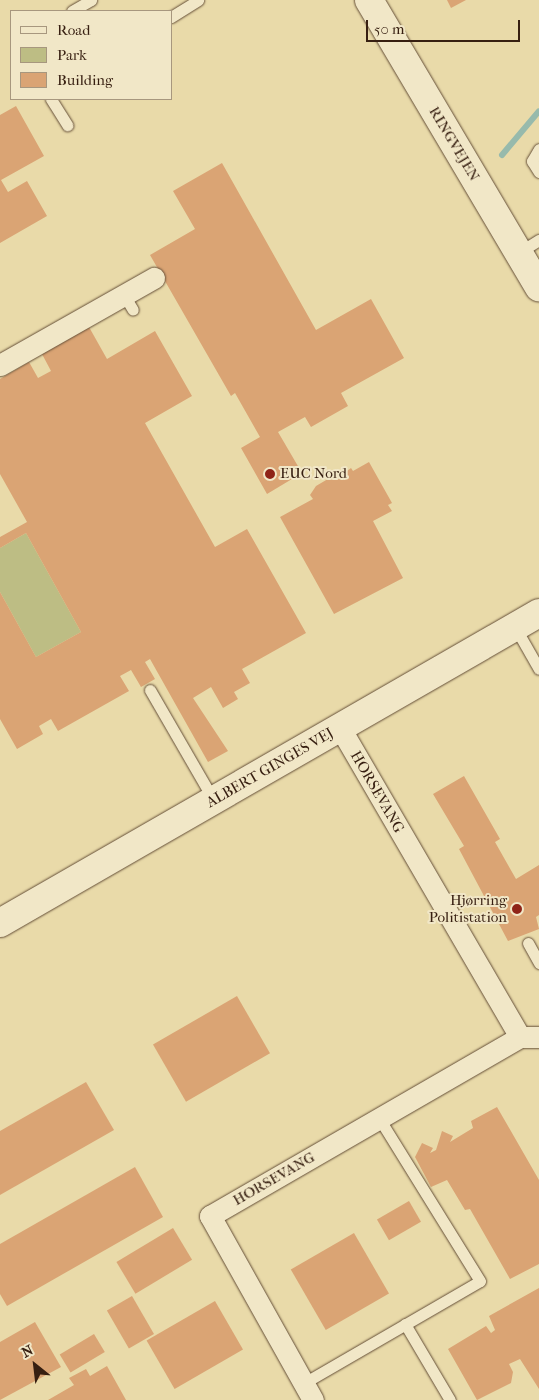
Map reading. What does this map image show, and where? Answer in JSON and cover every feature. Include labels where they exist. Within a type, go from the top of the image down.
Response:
[{"type":"street","name":"RINGVEJEN","points":[[369,0],[529,246],[539,288]]},
{"type":"street","points":[[0,365],[128,303],[154,278]]},
{"type":"street","name":"ALBERT GINGES VEJ","points":[[0,923],[539,613]]},
{"type":"street","name":"HORSEVANG","points":[[308,1392],[210,1216],[379,1118],[530,1037],[340,728]]},
{"type":"lane","points":[[74,10],[91,0]]},
{"type":"lane","points":[[172,16],[198,0]]},
{"type":"lane","points":[[52,100],[67,125]]},
{"type":"lane","points":[[539,149],[532,161],[539,172]]},
{"type":"lane","points":[[515,627],[539,670]]},
{"type":"lane","points":[[150,690],[214,801]]},
{"type":"lane","points":[[528,943],[539,963]]},
{"type":"lane","points":[[308,1392],[405,1324],[480,1281],[379,1118]]},
{"type":"lane","points":[[405,1324],[450,1400]]},
{"type":"green space","points":[[26,533],[81,632],[36,657],[0,592],[0,548]]},
{"type":"building","points":[[447,0],[466,0],[451,8]]},
{"type":"building","points":[[16,106],[44,156],[1,180],[8,192],[27,181],[47,216],[0,243],[0,115]]},
{"type":"building","points":[[222,163],[316,330],[371,299],[404,358],[341,393],[348,406],[311,427],[305,417],[278,432],[302,473],[267,494],[241,448],[260,437],[235,393],[231,396],[150,255],[195,229],[173,191]]},
{"type":"building","points":[[89,327],[107,359],[155,331],[192,396],[145,423],[215,547],[247,529],[306,633],[242,669],[250,683],[234,692],[238,699],[223,708],[211,687],[193,698],[228,751],[208,762],[150,659],[145,662],[155,679],[141,687],[131,670],[120,676],[129,691],[58,731],[51,719],[39,726],[43,734],[17,749],[0,719],[0,592],[36,657],[81,632],[26,533],[0,548],[0,537],[27,522],[0,474],[0,379],[29,362],[38,378],[51,371],[42,354]]},
{"type":"building","points":[[369,462],[392,503],[388,505],[392,511],[373,521],[403,578],[334,614],[280,517],[313,499],[310,495],[316,486],[333,476],[335,480],[351,468],[353,471]]},
{"type":"building","points":[[464,776],[500,839],[495,842],[516,879],[539,865],[539,915],[536,917],[539,929],[508,941],[459,849],[464,846],[433,794]]},
{"type":"building","points":[[237,996],[270,1053],[186,1102],[153,1044]]},
{"type":"building","points":[[86,1082],[114,1130],[0,1195],[0,1131]]},
{"type":"building","points":[[497,1107],[539,1180],[539,1264],[510,1279],[470,1209],[465,1210],[447,1180],[431,1187],[415,1157],[422,1143],[433,1148],[430,1153],[436,1150],[442,1131],[453,1136],[450,1142],[473,1128],[471,1121]]},
{"type":"building","points":[[135,1167],[163,1217],[7,1306],[0,1294],[0,1244]]},
{"type":"building","points":[[409,1201],[421,1222],[389,1240],[377,1220]]},
{"type":"building","points":[[173,1228],[192,1260],[135,1294],[116,1262]]},
{"type":"building","points":[[354,1233],[389,1294],[326,1330],[291,1270]]},
{"type":"building","points":[[539,1288],[539,1389],[520,1359],[509,1364],[513,1372],[511,1383],[477,1400],[448,1349],[486,1326],[491,1333],[495,1330],[489,1316]]},
{"type":"building","points":[[132,1296],[154,1334],[129,1349],[107,1310]]},
{"type":"building","points":[[215,1301],[243,1349],[175,1389],[147,1340]]},
{"type":"building","points":[[35,1322],[61,1367],[0,1400],[0,1342]]},
{"type":"building","points":[[94,1334],[105,1352],[71,1373],[60,1355]]},
{"type":"building","points":[[107,1366],[126,1400],[48,1400],[74,1385],[69,1378],[86,1369],[90,1376]]},
{"type":"waterway","points":[[502,155],[539,111]]},
{"type":"place","name":"EUC Nord","points":[[270,474]]},
{"type":"place","name":"Hjørring Politistation","points":[[517,909]]}]
